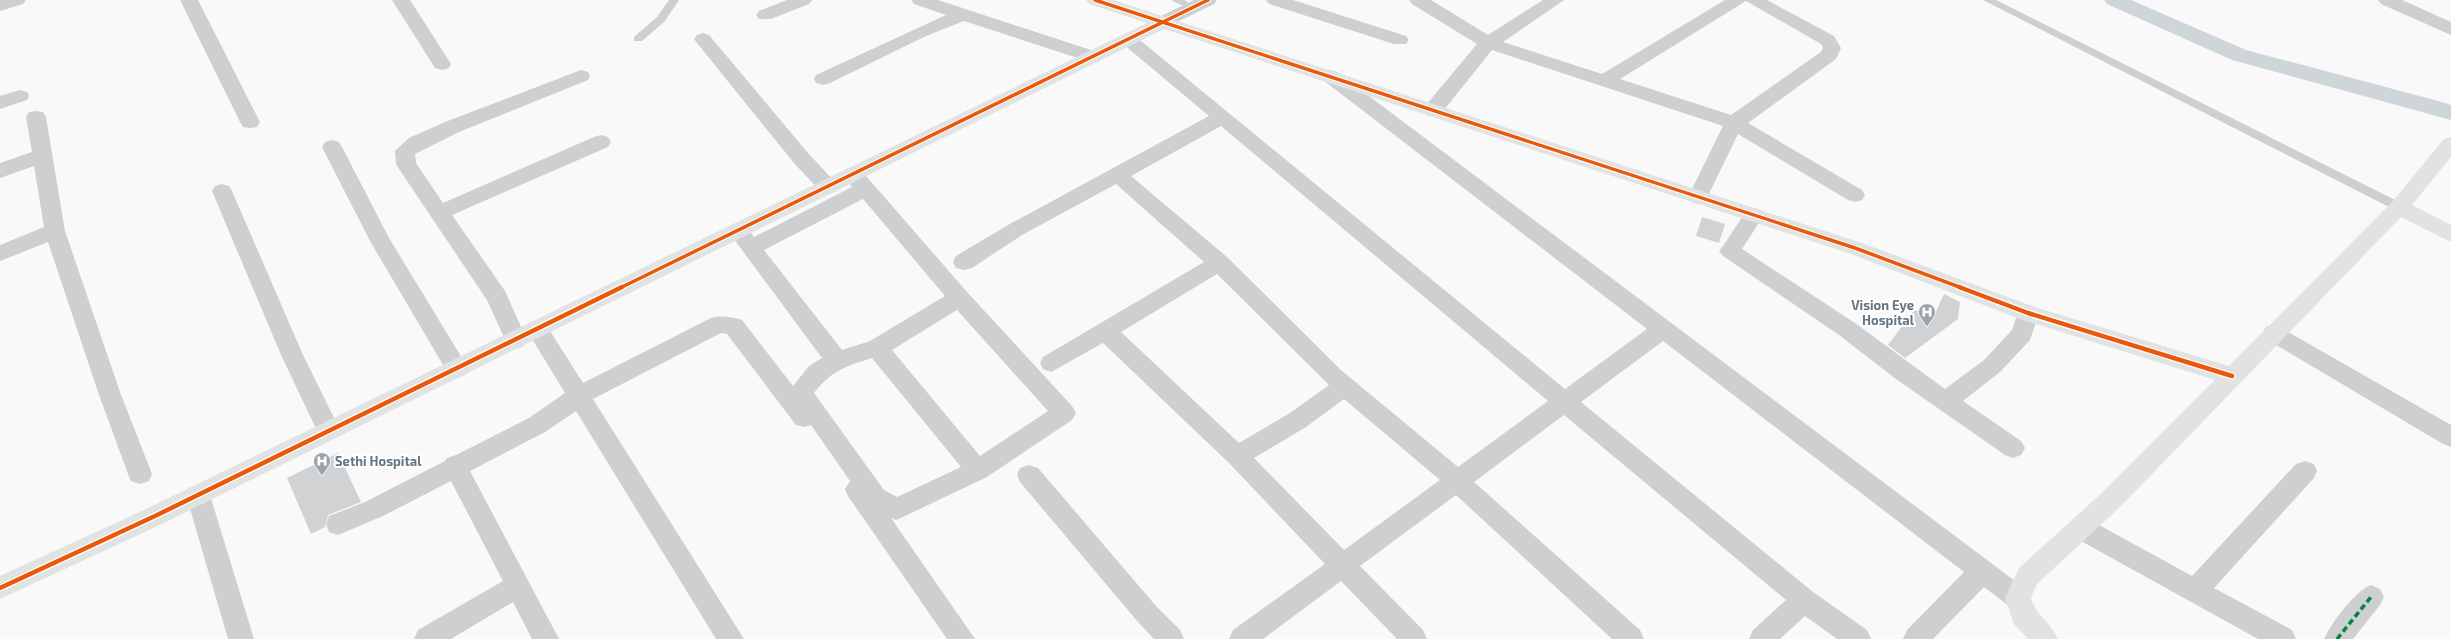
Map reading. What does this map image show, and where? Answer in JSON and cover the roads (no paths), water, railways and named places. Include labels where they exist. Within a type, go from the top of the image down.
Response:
[{"type":"street","points":[[0,6],[17,0]]},
{"type":"street","points":[[189,0],[250,122]]},
{"type":"street","points":[[401,0],[442,64]]},
{"type":"street","points":[[765,15],[803,0]]},
{"type":"street","points":[[920,0],[1093,57]]},
{"type":"street","points":[[0,588],[198,495],[328,430],[457,369],[537,329],[747,243],[862,185],[1093,57],[1208,0]]},
{"type":"street","points":[[1275,0],[1400,40]]},
{"type":"street","points":[[1418,0],[1488,43],[1734,122],[1855,195]]},
{"type":"street","points":[[1433,110],[1488,43],[1533,5],[1555,0]]},
{"type":"street","points":[[1606,80],[1738,0]]},
{"type":"street","points":[[1698,197],[1734,122],[1829,55],[1832,48],[1828,40],[1754,0]]},
{"type":"street","points":[[2387,0],[2451,29]]},
{"type":"street","points":[[1104,1],[1163,22],[1855,248],[2028,314],[2232,376]]},
{"type":"street","points":[[823,79],[920,32],[964,14]]},
{"type":"street","points":[[703,39],[801,158],[828,187]]},
{"type":"street","points":[[1129,40],[1804,600],[1858,639]]},
{"type":"street","points":[[516,340],[497,297],[441,212],[406,164],[405,151],[416,143],[452,126],[581,76]]},
{"type":"street","points":[[1330,76],[1662,330],[2018,598],[2023,616],[2045,639]]},
{"type":"street","points":[[0,103],[20,96]]},
{"type":"street","points":[[36,117],[55,231],[109,392],[140,474]]},
{"type":"street","points":[[964,262],[1014,230],[1118,175],[1222,117]]},
{"type":"street","points":[[441,212],[601,142]]},
{"type":"street","points":[[2018,598],[2028,576],[2081,528],[2399,208],[2451,144]]},
{"type":"street","points":[[332,147],[380,241],[410,288],[457,369]]},
{"type":"street","points":[[0,172],[42,156]]},
{"type":"street","points":[[1118,175],[1219,263],[1345,386],[1458,481],[1484,507],[1631,639]]},
{"type":"street","points":[[747,243],[828,187],[862,185]]},
{"type":"street","points":[[862,185],[959,298],[1064,413],[978,470],[896,509],[875,497],[801,393],[816,372],[837,360],[877,348],[959,298]]},
{"type":"street","points":[[222,191],[292,355],[328,430]]},
{"type":"street","points":[[2399,208],[2451,234]]},
{"type":"street","points":[[1754,215],[1730,251],[1847,329],[1904,373],[1947,401],[2013,448]]},
{"type":"street","points":[[0,253],[55,231]]},
{"type":"street","points":[[747,243],[837,360]]},
{"type":"street","points":[[1051,363],[1106,332],[1219,263]]},
{"type":"street","points":[[1947,401],[1992,366],[2022,334],[2028,314]]},
{"type":"street","points":[[338,524],[374,509],[456,465],[538,425],[579,396],[719,324],[734,326],[748,343],[766,371],[829,449],[962,639]]},
{"type":"street","points":[[537,329],[731,639]]},
{"type":"street","points":[[1242,639],[1662,330]]},
{"type":"street","points":[[1106,332],[1237,456],[1414,639]]},
{"type":"street","points":[[2274,333],[2451,437]]},
{"type":"street","points":[[877,348],[978,470]]},
{"type":"street","points":[[1237,456],[1298,420],[1345,386]]},
{"type":"street","points":[[456,465],[546,639]]},
{"type":"street","points":[[2194,591],[2305,471]]},
{"type":"street","points":[[1029,475],[1147,614],[1171,639]]},
{"type":"street","points":[[198,495],[242,639]]},
{"type":"street","points":[[2081,528],[2283,639]]},
{"type":"street","points":[[1916,639],[1982,571]]},
{"type":"street","points":[[427,639],[518,586]]},
{"type":"street","points":[[2337,639],[2371,597]]},
{"type":"street","points":[[1762,639],[1804,600]]},
{"type":"lane","points":[[638,39],[661,19],[674,0]]},
{"type":"lane","points":[[1988,0],[2399,208]]},
{"type":"waterway","points":[[2114,0],[2239,55],[2434,107],[2451,113]]},
{"type":"place","name":"Vision Eye Hospital","points":[[1927,327]]},
{"type":"place","name":"Sethi Hospital","points":[[322,476]]}]
